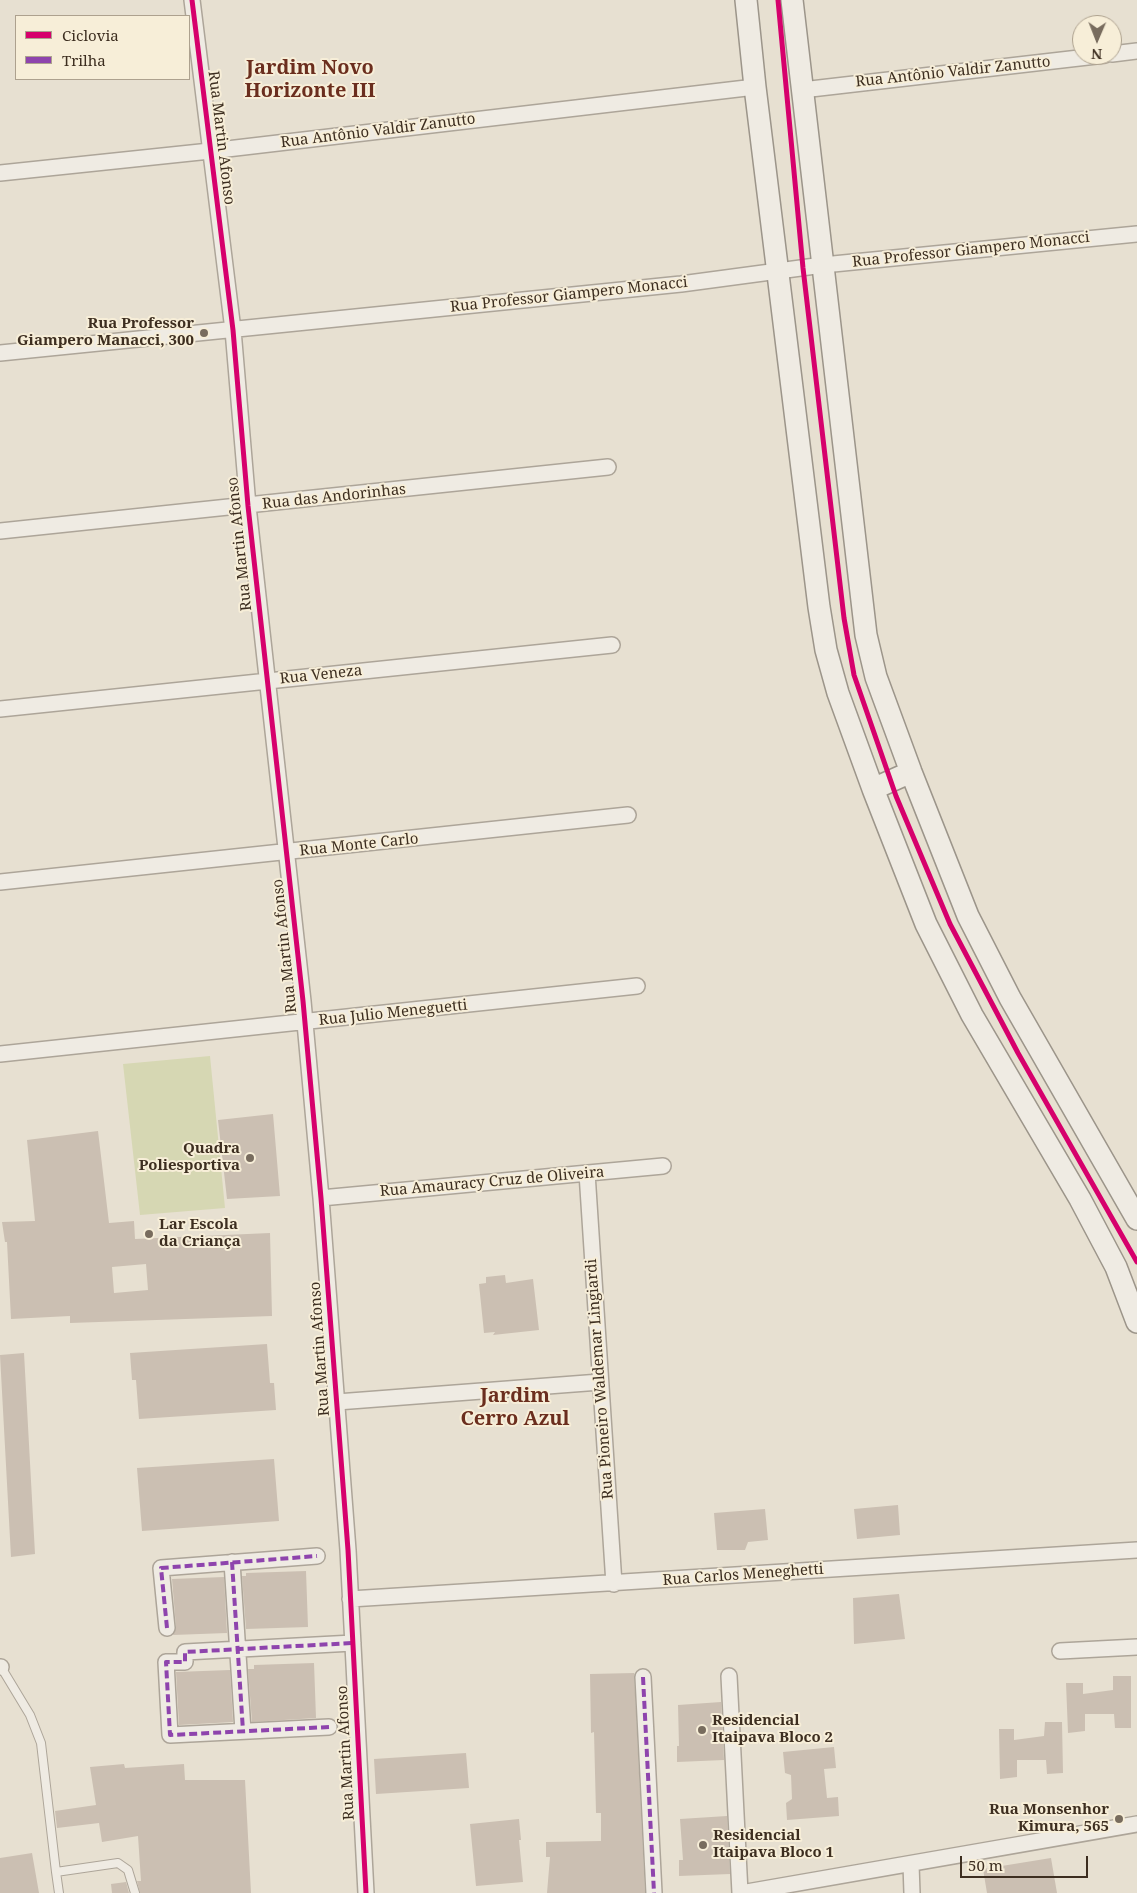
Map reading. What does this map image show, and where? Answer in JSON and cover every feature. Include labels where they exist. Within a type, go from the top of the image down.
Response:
[{"type":"main road","points":[[746,0],[755,87],[826,650],[838,693],[926,924],[972,1015],[1098,1233],[1116,1267],[1137,1322]]},
{"type":"main road","points":[[792,0],[866,635],[876,678],[968,916],[1010,998],[1137,1219]]},
{"type":"main road","points":[[873,789],[911,772]]},
{"type":"street","name":"Rua Martin Afonso","points":[[192,0],[232,330],[248,506],[288,853],[305,1022],[337,1402],[366,1893]]},
{"type":"street","points":[[1122,53],[1137,51]]},
{"type":"street","name":"Rua Antônio Valdir Zanutto","points":[[802,90],[1072,59]]},
{"type":"street","name":"Rua Antônio Valdir Zanutto","points":[[0,173],[210,151],[755,87]]},
{"type":"street","name":"Rua Professor Giampero Monacci","points":[[0,353],[681,284],[823,265],[1137,234]]},
{"type":"street","name":"Rua das Andorinhas","points":[[0,531],[608,467]]},
{"type":"street","name":"Rua Veneza","points":[[0,709],[612,645]]},
{"type":"street","name":"Rua Monte Carlo","points":[[0,882],[288,853],[628,814]]},
{"type":"street","name":"Rua Julio Meneguetti","points":[[0,1054],[637,986]]},
{"type":"street","name":"Rua Amauracy Cruz de Oliveira","points":[[321,1198],[663,1166]]},
{"type":"street","name":"Rua Pioneiro Waldemar Lingiardi","points":[[587,1174],[614,1584]]},
{"type":"street","points":[[337,1402],[600,1382]]},
{"type":"street","name":"Rua Carlos Meneghetti","points":[[350,1599],[1137,1550]]},
{"type":"street","points":[[166,1628],[161,1568],[317,1556]]},
{"type":"street","points":[[232,1562],[243,1731]]},
{"type":"street","points":[[328,1727],[170,1735],[166,1662],[185,1662],[185,1652],[352,1644]]},
{"type":"street","points":[[1060,1651],[1137,1647]]},
{"type":"street","points":[[729,1676],[741,1893],[1137,1824]]},
{"type":"street","points":[[642,1677],[654,1893]]},
{"type":"street","points":[[911,1864],[912,1893]]},
{"type":"lane","points":[[1,1667],[30,1715],[41,1743],[59,1893]]},
{"type":"lane","points":[[56,1872],[118,1863],[128,1870],[135,1893]]},
{"type":"green space","points":[[210,1056],[225,1208],[140,1215],[123,1064]]},
{"type":"building","name":"Quadra Poliesportiva","points":[[273,1114],[280,1196],[227,1199],[218,1120]]},
{"type":"building","points":[[98,1131],[109,1223],[134,1221],[135,1239],[270,1233],[272,1316],[70,1323],[70,1316],[11,1319],[7,1242],[5,1242],[2,1222],[35,1221],[27,1140]],"holes":[[[146,1264],[148,1290],[114,1293],[112,1267]]]},
{"type":"building","points":[[505,1275],[506,1283],[533,1279],[539,1330],[493,1335],[495,1332],[484,1333],[479,1284],[486,1283],[486,1277]]},
{"type":"building","points":[[267,1344],[270,1383],[274,1383],[276,1410],[139,1419],[136,1380],[132,1380],[130,1353]]},
{"type":"building","points":[[24,1353],[35,1554],[11,1557],[0,1355]]},
{"type":"building","points":[[274,1459],[279,1521],[142,1531],[137,1468]]},
{"type":"building","points":[[898,1505],[900,1535],[857,1539],[854,1509]]},
{"type":"building","points":[[765,1509],[768,1540],[748,1542],[745,1550],[717,1550],[714,1513]]},
{"type":"building","points":[[306,1571],[308,1627],[246,1629],[242,1576],[246,1576],[246,1573]]},
{"type":"building","points":[[224,1577],[227,1633],[173,1635],[176,1627],[172,1579]]},
{"type":"building","points":[[899,1594],[905,1639],[854,1644],[853,1598]]},
{"type":"building","points":[[314,1663],[316,1718],[252,1722],[248,1669],[254,1669],[254,1665]]},
{"type":"building","points":[[230,1670],[233,1722],[179,1725],[176,1672]]},
{"type":"building","points":[[634,1673],[645,1893],[547,1893],[550,1857],[546,1857],[546,1842],[601,1841],[601,1813],[596,1813],[594,1732],[591,1733],[590,1674]]},
{"type":"building","points":[[1113,1676],[1131,1676],[1131,1728],[1115,1728],[1114,1714],[1085,1714],[1085,1731],[1068,1733],[1066,1683],[1083,1683],[1083,1694],[1113,1690]]},
{"type":"building","name":"Residencial Itaipava Bloco 2","points":[[721,1702],[724,1760],[677,1762],[677,1746],[679,1746],[678,1705]]},
{"type":"building","points":[[1045,1722],[1062,1722],[1063,1773],[1047,1774],[1046,1760],[1017,1760],[1017,1777],[1000,1779],[999,1729],[1014,1729],[1014,1740],[1044,1736]]},
{"type":"building","points":[[834,1747],[836,1768],[824,1769],[827,1798],[838,1797],[839,1816],[787,1820],[786,1803],[792,1799],[791,1775],[785,1773],[783,1752]]},
{"type":"building","points":[[466,1753],[469,1788],[376,1794],[374,1759]]},
{"type":"building","points":[[124,1764],[125,1768],[184,1764],[185,1780],[245,1780],[251,1893],[140,1893],[137,1881],[141,1881],[138,1836],[102,1842],[99,1823],[57,1828],[55,1811],[96,1805],[90,1767]]},
{"type":"building","name":"Residencial Itaipava Bloco 1","points":[[727,1816],[730,1874],[679,1876],[679,1860],[683,1860],[680,1819]]},
{"type":"building","points":[[519,1819],[523,1882],[476,1886],[470,1824]]},
{"type":"building","points":[[32,1853],[39,1893],[0,1893],[0,1858]]},
{"type":"building","points":[[1051,1858],[1057,1893],[987,1893],[983,1869]]},
{"type":"building","points":[[126,1882],[129,1893],[112,1893],[111,1884]]},
{"type":"marked path","points":[[167,1628],[161,1568],[317,1556]]},
{"type":"marked path","points":[[232,1562],[243,1731]]},
{"type":"marked path","points":[[329,1727],[170,1735],[166,1662],[185,1662],[185,1652],[353,1643]]},
{"type":"marked path","points":[[643,1677],[654,1893]]},
{"type":"cycle path","points":[[192,0],[233,330],[248,506],[303,1001],[321,1198],[348,1550],[366,1893]]},
{"type":"cycle path","points":[[778,0],[803,268],[844,618],[854,675],[896,796],[950,924],[1018,1053],[1137,1262]]},
{"type":"place","name":"Rua Professor Giampero Manacci, 300","points":[[204,333]]},
{"type":"place","name":"Quadra Poliesportiva","points":[[250,1158]]},
{"type":"place","name":"Lar Escola da Criança","points":[[149,1234]]},
{"type":"place","name":"Residencial Itaipava Bloco 2","points":[[702,1730]]},
{"type":"place","name":"Rua Monsenhor Kimura, 565","points":[[1119,1819]]},
{"type":"place","name":"Residencial Itaipava Bloco 1","points":[[703,1845]]},
{"type":"district","name":"Jardim Novo Horizonte III","points":[[310,80]]},
{"type":"district","name":"Jardim Cerro Azul","points":[[515,1408]]}]
